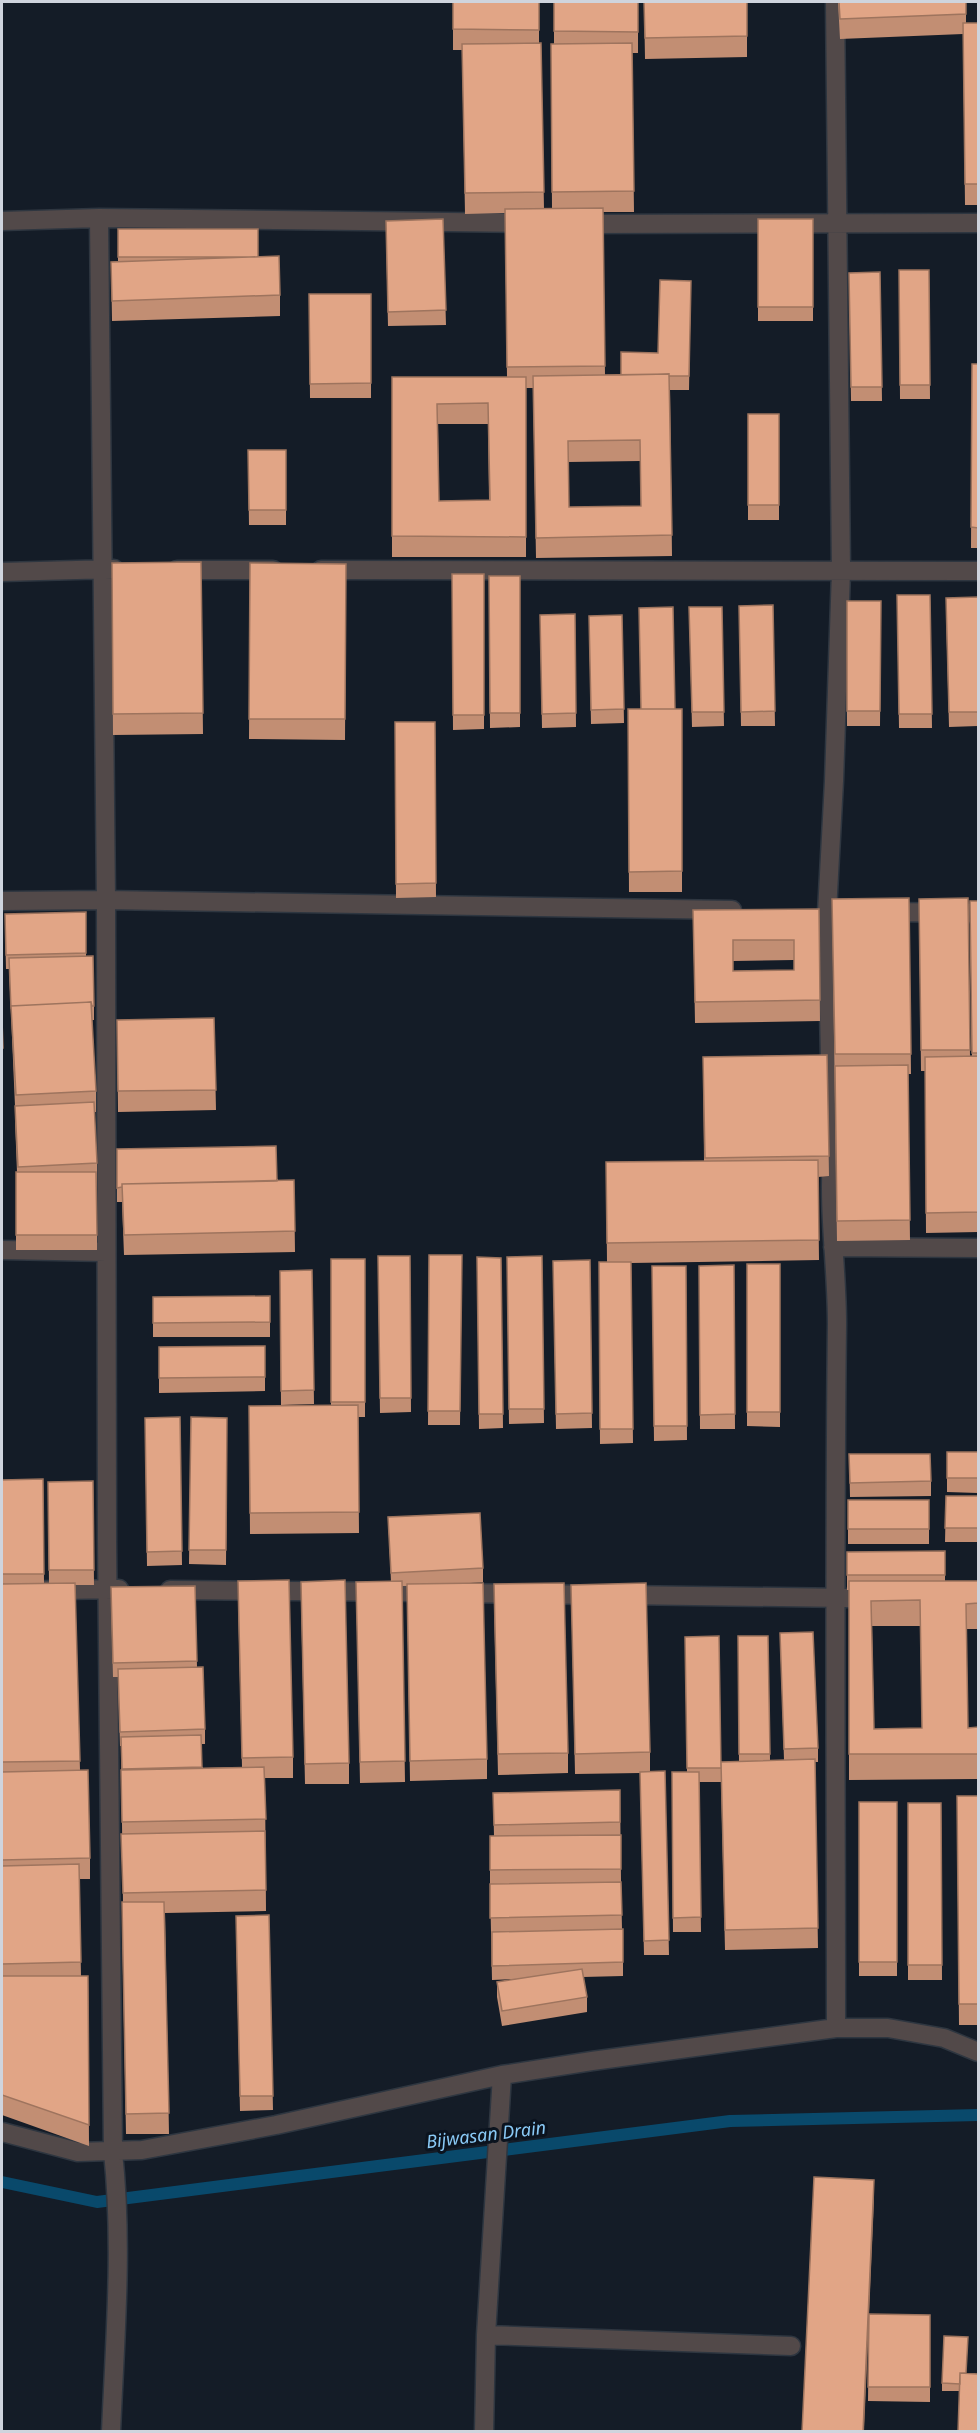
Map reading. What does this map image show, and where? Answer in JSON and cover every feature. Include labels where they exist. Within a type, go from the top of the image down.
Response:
[{"type":"street","points":[[835,2],[841,571],[834,781],[821,912],[832,1156],[830,1193],[837,1320],[834,1467],[836,2028]]},
{"type":"street","points":[[2,221],[99,218],[555,224],[978,223]]},
{"type":"street","points":[[99,218],[106,900],[106,1252],[113,2152],[117,2187],[117,2268],[111,2432]]},
{"type":"street","points":[[2,572],[137,570]]},
{"type":"street","points":[[161,570],[978,571]]},
{"type":"street","points":[[2,901],[106,900],[744,910]]},
{"type":"street","points":[[821,912],[978,913]]},
{"type":"street","points":[[833,1247],[978,1248]]},
{"type":"street","points":[[2,1250],[106,1252]]},
{"type":"street","points":[[2,1591],[131,1590]]},
{"type":"street","points":[[154,1590],[860,1598]]},
{"type":"street","points":[[2,2132],[78,2151],[142,2150],[276,2125],[502,2076],[592,2061],[836,2028],[888,2028],[944,2038],[978,2052]]},
{"type":"street","points":[[484,2432],[486,2335],[502,2076]]},
{"type":"street","points":[[486,2335],[791,2346]]},
{"type":"building","points":[[453,2],[539,2],[539,30],[453,29]]},
{"type":"building","points":[[554,2],[638,2],[638,32],[554,31]]},
{"type":"building","points":[[644,2],[747,2],[747,36],[645,38]]},
{"type":"building","points":[[839,2],[966,2],[966,14],[840,19]]},
{"type":"building","points":[[963,23],[978,23],[978,184],[965,184]]},
{"type":"building","points":[[541,43],[544,192],[465,193],[462,44]]},
{"type":"building","points":[[632,43],[634,191],[552,192],[551,44]]},
{"type":"building","points":[[603,208],[605,366],[507,367],[505,209]]},
{"type":"building","points":[[443,219],[446,310],[388,312],[386,221]]},
{"type":"building","points":[[758,219],[813,219],[813,307],[758,307]]},
{"type":"building","points":[[118,229],[258,229],[258,257],[118,257]]},
{"type":"building","points":[[279,256],[280,295],[112,301],[111,262]]},
{"type":"building","points":[[899,270],[929,270],[930,385],[900,385]]},
{"type":"building","points":[[880,272],[882,387],[851,387],[849,273]]},
{"type":"building","points":[[660,280],[691,281],[689,376],[621,375],[621,352],[658,353]]},
{"type":"building","points":[[309,294],[371,294],[371,383],[310,384]]},
{"type":"building","points":[[972,364],[978,364],[978,528],[971,527]]},
{"type":"building","points":[[669,374],[672,535],[536,538],[533,376]],"holes":[[[640,440],[641,506],[569,507],[568,441]]]},
{"type":"building","points":[[392,377],[526,377],[526,537],[392,536]],"holes":[[[488,403],[490,500],[439,501],[437,404]]]},
{"type":"building","points":[[748,414],[779,414],[779,505],[748,505]]},
{"type":"building","points":[[248,450],[286,450],[286,510],[249,510]]},
{"type":"building","points":[[201,562],[203,713],[113,714],[112,563]]},
{"type":"building","points":[[250,563],[346,564],[345,719],[249,719]]},
{"type":"building","points":[[452,574],[484,574],[484,715],[453,715]]},
{"type":"building","points":[[489,576],[520,576],[520,713],[490,713]]},
{"type":"building","points":[[897,595],[930,595],[932,714],[899,714]]},
{"type":"building","points":[[978,597],[978,712],[949,712],[946,598]]},
{"type":"building","points":[[847,601],[881,601],[880,711],[847,711]]},
{"type":"building","points":[[773,605],[775,711],[741,712],[739,606]]},
{"type":"building","points":[[673,607],[675,709],[641,709],[639,608]]},
{"type":"building","points":[[689,607],[722,607],[724,712],[692,712]]},
{"type":"building","points":[[575,614],[576,713],[542,714],[540,615]]},
{"type":"building","points":[[622,615],[624,709],[591,710],[589,616]]},
{"type":"building","points":[[628,709],[682,709],[682,871],[629,872]]},
{"type":"building","points":[[395,722],[435,722],[436,883],[396,884]]},
{"type":"building","points":[[909,898],[911,1054],[835,1054],[832,899]]},
{"type":"building","points":[[968,898],[970,1050],[921,1050],[919,899]]},
{"type":"building","points":[[970,901],[978,901],[978,1053],[972,1053]]},
{"type":"building","points":[[819,909],[820,1000],[695,1002],[693,910]],"holes":[[[733,940],[794,940],[794,970],[733,971]]]},
{"type":"building","points":[[86,912],[86,953],[6,955],[5,914]]},
{"type":"building","points":[[93,956],[94,1006],[91,1002],[11,1006],[11,1009],[9,958]]},
{"type":"building","points":[[91,1002],[96,1091],[16,1095],[11,1006]]},
{"type":"building","points":[[214,1018],[216,1090],[118,1091],[117,1020]]},
{"type":"building","points":[[827,1055],[829,1156],[705,1158],[703,1057]]},
{"type":"building","points":[[978,1056],[978,1212],[926,1213],[925,1057]]},
{"type":"building","points":[[908,1065],[910,1220],[837,1221],[835,1066]]},
{"type":"building","points":[[94,1102],[97,1163],[18,1167],[15,1106]]},
{"type":"building","points":[[276,1146],[277,1181],[122,1184],[122,1187],[117,1188],[117,1149]]},
{"type":"building","points":[[818,1160],[819,1240],[607,1243],[606,1162]]},
{"type":"building","points":[[16,1172],[96,1172],[97,1235],[16,1235]]},
{"type":"building","points":[[294,1180],[295,1231],[124,1235],[122,1184]]},
{"type":"building","points":[[429,1255],[462,1255],[460,1411],[428,1411]]},
{"type":"building","points":[[378,1256],[410,1256],[411,1398],[380,1398]]},
{"type":"building","points":[[542,1256],[544,1409],[509,1409],[507,1257]]},
{"type":"building","points":[[477,1257],[501,1258],[503,1414],[479,1414]]},
{"type":"building","points":[[331,1259],[365,1259],[365,1402],[331,1402]]},
{"type":"building","points":[[590,1260],[592,1413],[556,1414],[553,1261]]},
{"type":"building","points":[[599,1262],[631,1262],[633,1429],[600,1429]]},
{"type":"building","points":[[747,1264],[780,1264],[780,1412],[747,1412]]},
{"type":"building","points":[[734,1265],[735,1414],[700,1415],[699,1266]]},
{"type":"building","points":[[652,1266],[686,1266],[687,1426],[654,1426]]},
{"type":"building","points":[[312,1270],[314,1390],[281,1391],[280,1271]]},
{"type":"building","points":[[270,1296],[270,1322],[153,1323],[153,1297]]},
{"type":"building","points":[[265,1346],[265,1377],[159,1378],[159,1347]]},
{"type":"building","points":[[358,1405],[359,1512],[250,1513],[249,1406]]},
{"type":"building","points":[[180,1417],[182,1551],[147,1552],[145,1418]]},
{"type":"building","points":[[191,1417],[227,1418],[226,1550],[189,1550]]},
{"type":"building","points":[[947,1452],[978,1452],[978,1478],[947,1478]]},
{"type":"building","points":[[849,1454],[930,1454],[931,1481],[850,1483]]},
{"type":"building","points":[[43,1479],[44,1574],[2,1574],[2,1480]]},
{"type":"building","points":[[93,1481],[94,1570],[49,1570],[48,1482]]},
{"type":"building","points":[[946,1496],[978,1496],[978,1528],[945,1528]]},
{"type":"building","points":[[848,1500],[929,1500],[929,1529],[848,1529]]},
{"type":"building","points":[[480,1513],[483,1568],[391,1573],[388,1517]]},
{"type":"building","points":[[945,1551],[945,1575],[847,1575],[847,1552]]},
{"type":"building","points":[[289,1580],[293,1757],[242,1758],[238,1581]]},
{"type":"building","points":[[345,1580],[349,1763],[305,1764],[301,1582]]},
{"type":"building","points":[[402,1581],[405,1761],[360,1762],[356,1582]]},
{"type":"building","points":[[849,1581],[978,1581],[978,1603],[966,1604],[968,1728],[978,1727],[978,1754],[849,1754]],"holes":[[[920,1600],[922,1728],[874,1729],[871,1601]]]},
{"type":"building","points":[[75,1583],[80,1761],[2,1762],[2,1584]]},
{"type":"building","points":[[483,1583],[487,1759],[410,1761],[407,1584]]},
{"type":"building","points":[[564,1583],[568,1753],[498,1754],[494,1584]]},
{"type":"building","points":[[646,1583],[650,1752],[575,1754],[571,1585]]},
{"type":"building","points":[[195,1586],[197,1661],[113,1663],[111,1587]]},
{"type":"building","points":[[813,1632],[818,1748],[784,1749],[780,1633]]},
{"type":"building","points":[[719,1636],[721,1768],[687,1768],[685,1637]]},
{"type":"building","points":[[738,1636],[768,1636],[770,1754],[739,1754]]},
{"type":"building","points":[[203,1667],[205,1729],[120,1732],[118,1669]]},
{"type":"building","points":[[201,1735],[202,1767],[122,1769],[121,1737]]},
{"type":"building","points":[[815,1759],[818,1928],[725,1930],[721,1762]]},
{"type":"building","points":[[264,1767],[266,1819],[122,1822],[121,1770]]},
{"type":"building","points":[[88,1770],[90,1858],[2,1860],[2,1772]]},
{"type":"building","points":[[665,1771],[669,1940],[644,1941],[640,1772]]},
{"type":"building","points":[[672,1772],[699,1772],[701,1917],[673,1918]]},
{"type":"building","points":[[620,1790],[620,1822],[494,1825],[493,1793]]},
{"type":"building","points":[[957,1796],[978,1796],[978,2004],[959,2004]]},
{"type":"building","points":[[859,1802],[897,1802],[897,1962],[859,1962]]},
{"type":"building","points":[[908,1803],[941,1803],[942,1965],[908,1965]]},
{"type":"building","points":[[265,1831],[266,1890],[123,1893],[121,1834]]},
{"type":"building","points":[[621,1835],[621,1869],[490,1870],[490,1836]]},
{"type":"building","points":[[79,1864],[81,1962],[2,1964],[2,1866]]},
{"type":"building","points":[[621,1882],[622,1915],[490,1918],[490,1884]]},
{"type":"building","points":[[122,1902],[164,1902],[169,2113],[126,2114]]},
{"type":"building","points":[[269,1915],[273,2096],[240,2096],[236,1916]]},
{"type":"building","points":[[623,1929],[623,1962],[492,1966],[492,1932]]},
{"type":"building","points":[[582,1969],[587,1997],[502,2011],[497,1982]]},
{"type":"building","points":[[2,1976],[88,1976],[89,2125],[2,2095]]},
{"type":"building","points":[[814,2177],[874,2180],[863,2432],[802,2432]]},
{"type":"building","points":[[869,2314],[930,2315],[930,2387],[868,2387]]},
{"type":"building","points":[[944,2336],[968,2337],[966,2373],[960,2373],[960,2384],[942,2383]]},
{"type":"building","points":[[960,2373],[978,2374],[978,2432],[958,2432]]},
{"type":"waterway","name":"Bijwasan Drain","points":[[2,2182],[97,2202],[730,2121],[978,2115]]}]
